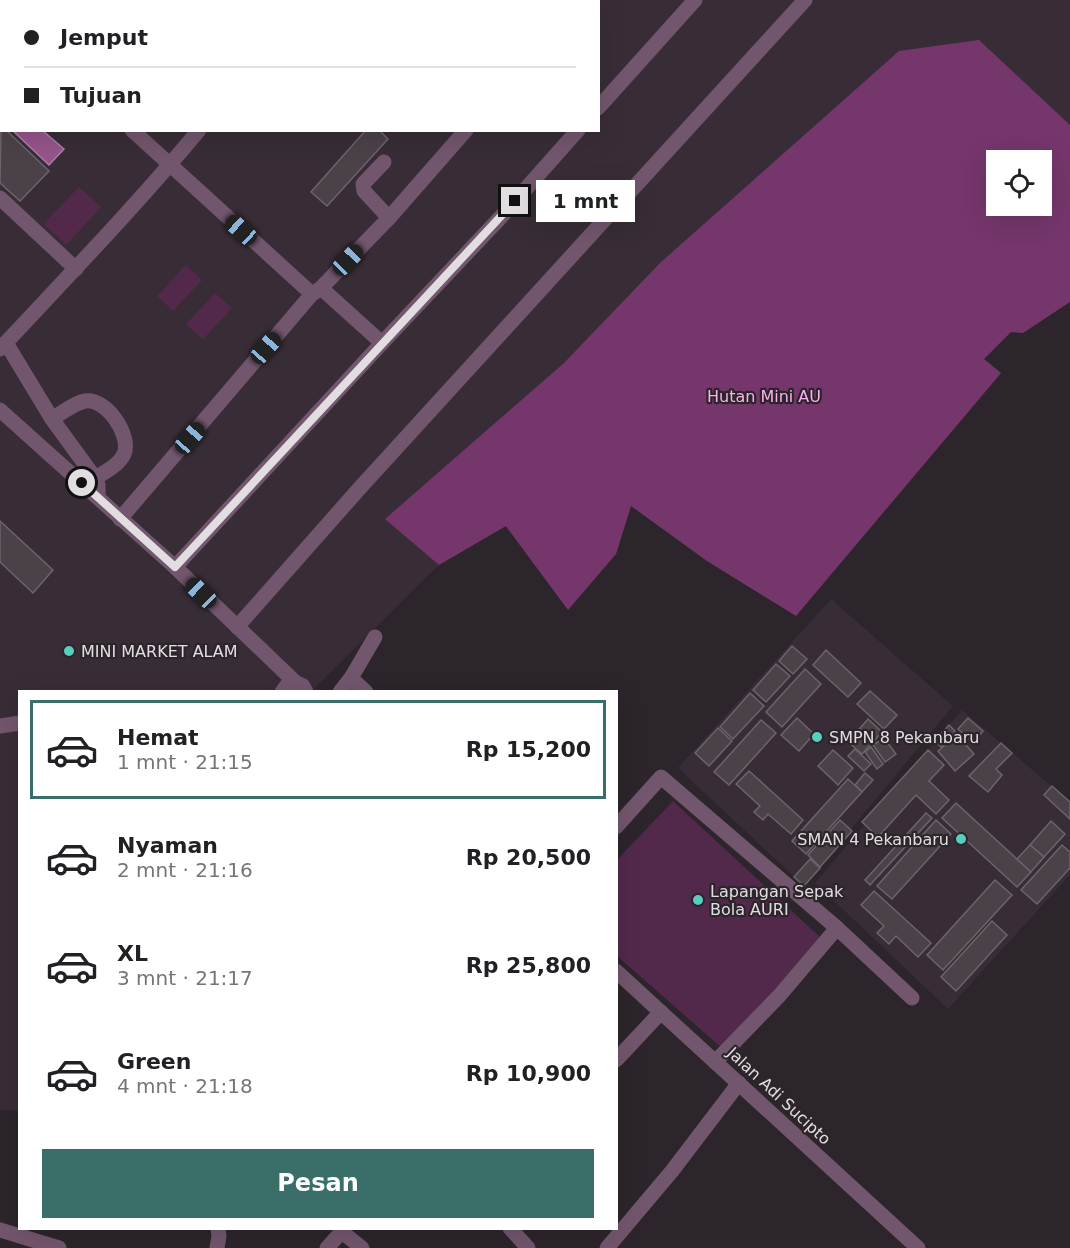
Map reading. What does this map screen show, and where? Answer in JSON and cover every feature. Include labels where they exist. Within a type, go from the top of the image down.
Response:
[{"type":"street","points":[[600,106],[695,0]]},
{"type":"street","points":[[237,627],[358,490],[805,0]]},
{"type":"street","points":[[134,132],[317,291],[382,343]]},
{"type":"street","points":[[98,497],[95,478],[3,346],[76,269],[197,132]]},
{"type":"street","points":[[120,519],[317,291],[390,218],[464,132]]},
{"type":"street","points":[[175,567],[499,219],[576,132]]},
{"type":"street","points":[[384,162],[363,184],[364,191],[390,218]]},
{"type":"street","points":[[0,198],[76,269]]},
{"type":"street","points":[[52,419],[90,400],[107,409],[116,419],[125,439],[126,448],[123,458],[95,478]]},
{"type":"street","points":[[0,410],[175,567],[299,689]]},
{"type":"street","points":[[342,690],[375,637]]},
{"type":"street","points":[[351,678],[364,690]]},
{"type":"street","points":[[0,726],[18,723]]},
{"type":"street","points":[[618,825],[661,777],[837,928],[912,998]]},
{"type":"street","points":[[716,1062],[837,928]]},
{"type":"street","name":"Jalan Adi Sucipto","points":[[618,973],[918,1248]]},
{"type":"street","points":[[618,1058],[661,1012]]},
{"type":"street","points":[[607,1248],[672,1171],[739,1083]]},
{"type":"street","points":[[0,1230],[59,1248]]},
{"type":"street","points":[[217,1248],[218,1230]]},
{"type":"street","points":[[327,1248],[344,1230],[362,1248]]},
{"type":"street","points":[[512,1230],[528,1248]]},
{"type":"shaded area","points":[[600,0],[1070,0],[1070,302],[1023,333],[1011,332],[984,359],[1001,373],[796,616],[707,561],[631,506],[616,554],[568,610],[505,526],[439,565],[313,690],[18,690],[18,1111],[0,1110],[0,132],[600,132]]},
{"type":"shaded area","points":[[14,132],[44,132],[64,149],[49,165]]},
{"type":"shaded area","points":[[79,187],[101,207],[66,245],[44,224]]},
{"type":"shaded area","points":[[186,265],[202,280],[173,311],[157,296]]},
{"type":"shaded area","points":[[215,293],[232,308],[203,339],[186,324]]},
{"type":"shaded area","name":"SMPN 8 Pekanbaru","points":[[831,599],[953,706],[804,886],[678,768]]},
{"type":"shaded area","name":"SMAN 4 Pekanbaru","points":[[962,710],[1070,802],[1070,875],[948,1009],[815,883]]},
{"type":"shaded area","name":"Lapangan Sepak Bola AURI","points":[[673,801],[822,939],[723,1049],[618,957],[618,859]]},
{"type":"green space","name":"Hutan Mini AU","points":[[979,40],[1070,125],[1070,302],[1023,333],[1011,332],[984,359],[1001,373],[796,616],[707,561],[631,506],[616,554],[568,610],[506,526],[439,565],[385,519],[564,363],[660,263],[899,51]]},
{"type":"building","points":[[1,132],[8,132],[49,171],[20,201],[0,183]]},
{"type":"building","points":[[364,132],[381,132],[388,139],[327,206],[311,192]]},
{"type":"building","points":[[0,521],[53,570],[33,593],[0,562]]},
{"type":"building","points":[[792,646],[807,659],[793,674],[779,661]]},
{"type":"building","points":[[826,650],[861,683],[848,697],[813,665]]},
{"type":"building","points":[[776,664],[790,676],[766,702],[753,690]]},
{"type":"building","points":[[805,669],[821,684],[782,727],[766,712]]},
{"type":"building","points":[[870,691],[897,715],[884,729],[857,704]]},
{"type":"building","points":[[750,693],[764,706],[733,739],[720,727]]},
{"type":"building","points":[[797,718],[814,734],[799,751],[781,735]]},
{"type":"building","points":[[968,718],[983,731],[973,743],[958,729]]},
{"type":"building","points":[[868,719],[882,732],[862,754],[848,742]]},
{"type":"building","points":[[761,720],[776,733],[729,785],[714,772]]},
{"type":"building","points":[[949,725],[955,731],[941,747],[934,741]]},
{"type":"building","points":[[718,728],[732,741],[709,766],[695,753]]},
{"type":"building","points":[[957,735],[974,754],[955,771],[938,751]]},
{"type":"building","points":[[884,738],[896,754],[885,762],[873,745]]},
{"type":"building","points":[[1001,743],[1012,753],[996,769],[1002,775],[988,792],[969,776]]},
{"type":"building","points":[[871,747],[883,764],[877,769],[865,752]]},
{"type":"building","points":[[855,749],[871,764],[864,771],[848,756]]},
{"type":"building","points":[[833,750],[853,768],[838,785],[818,766]]},
{"type":"building","points":[[928,750],[944,765],[929,781],[949,800],[936,814],[916,795],[878,837],[862,822]]},
{"type":"building","points":[[749,771],[803,820],[791,834],[768,814],[763,820],[754,812],[760,806],[736,784]]},
{"type":"building","points":[[865,773],[873,780],[862,792],[855,785]]},
{"type":"building","points":[[848,779],[862,792],[806,854],[792,841]]},
{"type":"building","points":[[1052,786],[1070,802],[1070,819],[1044,795]]},
{"type":"building","points":[[956,803],[1031,872],[1017,887],[942,818]]},
{"type":"building","points":[[926,813],[932,818],[870,885],[865,880]]},
{"type":"building","points":[[840,820],[852,831],[820,867],[808,855]]},
{"type":"building","points":[[936,820],[951,834],[892,899],[877,886]]},
{"type":"building","points":[[1051,821],[1065,834],[1044,857],[1030,845]]},
{"type":"building","points":[[1030,845],[1044,857],[1031,872],[1017,859]]},
{"type":"building","points":[[1062,845],[1070,852],[1070,868],[1037,904],[1021,890]]},
{"type":"building","points":[[810,859],[820,868],[804,886],[794,877]]},
{"type":"building","points":[[995,880],[1012,895],[943,970],[927,955]]},
{"type":"building","points":[[874,891],[931,943],[918,957],[896,936],[889,944],[877,933],[884,926],[861,905]]},
{"type":"building","points":[[992,921],[1007,935],[956,991],[941,977]]},
{"type":"place","name":"MINI MARKET ALAM","points":[[69,651]]},
{"type":"place","name":"SMPN 8 Pekanbaru","points":[[817,737]]},
{"type":"place","name":"SMAN 4 Pekanbaru","points":[[961,839]]},
{"type":"place","name":"Lapangan Sepak Bola AURI","points":[[698,900]]},
{"type":"route","points":[[82,483],[175,567],[515,201]]}]
